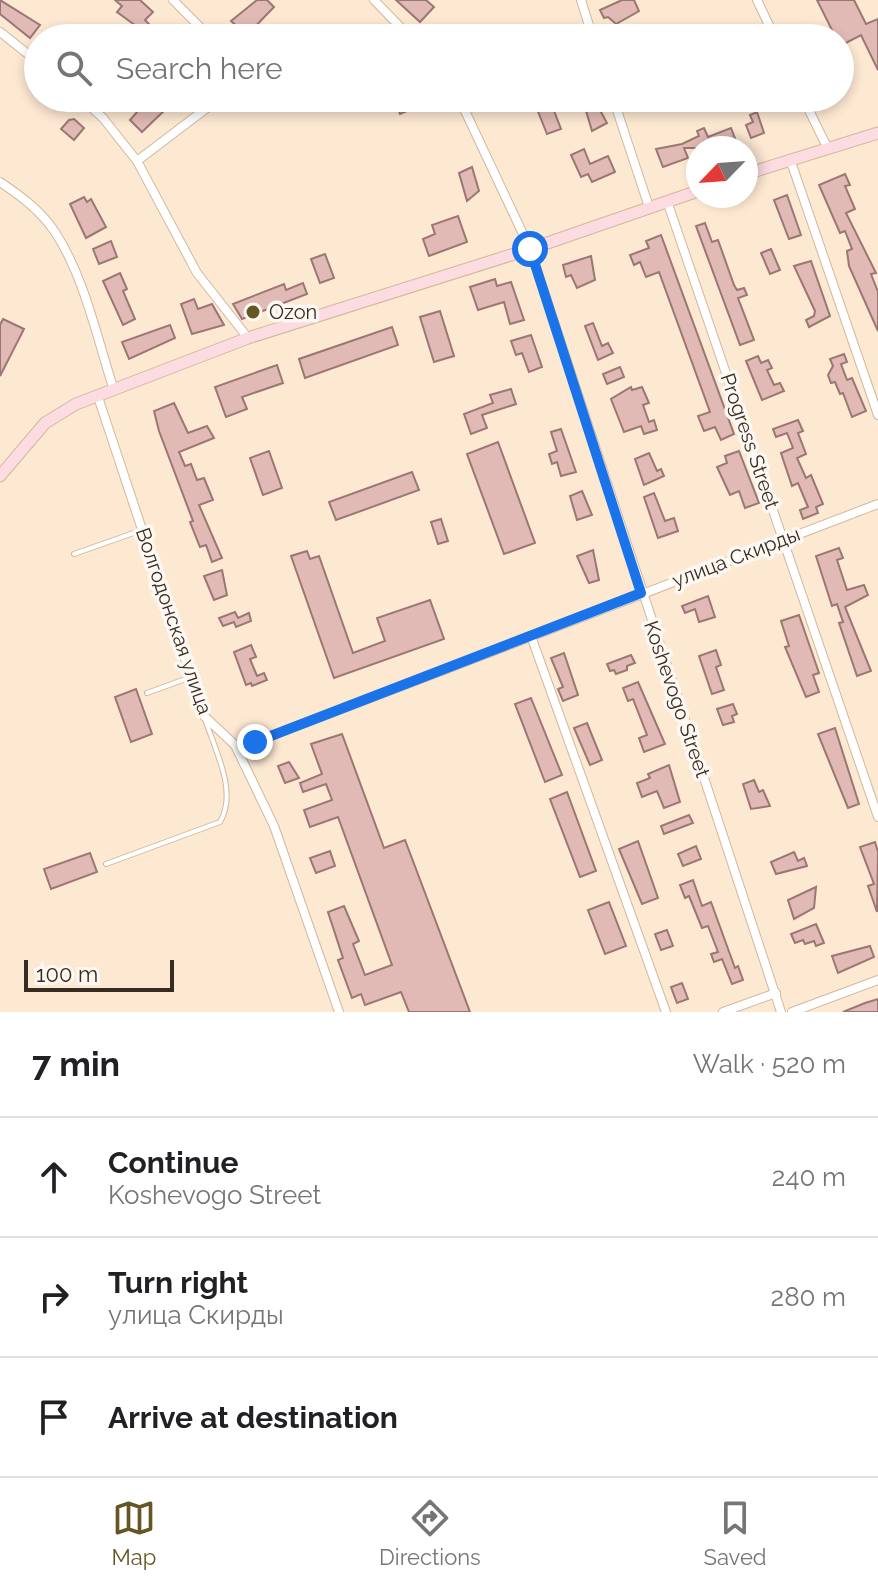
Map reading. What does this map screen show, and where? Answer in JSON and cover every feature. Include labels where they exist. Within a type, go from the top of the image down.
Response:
[{"type":"main road","points":[[758,170],[878,133]]},
{"type":"main road","points":[[0,476],[45,423],[76,404],[248,338],[530,249],[686,195]]},
{"type":"street","points":[[173,0],[197,24]]},
{"type":"street","points":[[374,0],[397,24]]},
{"type":"street","points":[[581,0],[589,24]]},
{"type":"street","points":[[757,0],[768,24]]},
{"type":"street","points":[[0,32],[24,51]]},
{"type":"street","points":[[96,112],[137,161],[197,273],[248,338]]},
{"type":"street","points":[[137,161],[202,112]]},
{"type":"street","name":"Koshevogo Street","points":[[466,112],[530,249],[781,1012]]},
{"type":"street","points":[[618,112],[649,207]]},
{"type":"street","points":[[810,112],[827,147]]},
{"type":"street","points":[[790,159],[878,415]]},
{"type":"street","points":[[0,182],[30,203],[55,232],[78,280],[114,390]]},
{"type":"street","name":"Progress Street","points":[[667,201],[878,817]]},
{"type":"street","name":"Волгодонская улица","points":[[98,397],[204,716],[235,745],[274,826],[339,1012]]},
{"type":"street","name":"улица Скирды","points":[[235,745],[255,742],[878,504]]},
{"type":"street","points":[[531,636],[666,1012]]},
{"type":"street","points":[[792,1012],[878,980]]},
{"type":"street","points":[[723,1012],[776,993]]},
{"type":"lane","points":[[74,554],[142,530]]},
{"type":"lane","points":[[147,693],[191,677]]},
{"type":"lane","points":[[106,864],[220,822],[229,807],[227,788],[204,716]]},
{"type":"building","points":[[0,0],[38,24],[24,24],[24,33],[0,14]]},
{"type":"building","points":[[115,0],[140,0],[153,12],[145,20],[149,24],[133,24],[117,12],[122,6]]},
{"type":"building","points":[[257,0],[267,0],[274,7],[258,24],[234,24],[231,21]]},
{"type":"building","points":[[396,0],[426,0],[434,7],[420,22]]},
{"type":"building","points":[[622,0],[634,0],[639,11],[616,24],[608,17],[604,18],[600,10]]},
{"type":"building","points":[[817,0],[854,0],[866,24],[878,19],[878,70],[861,35],[854,39],[854,24],[829,24]]},
{"type":"building","points":[[137,112],[163,112],[142,132],[130,120]]},
{"type":"building","points":[[538,112],[554,112],[561,129],[547,134]]},
{"type":"building","points":[[586,112],[601,112],[607,123],[592,131]]},
{"type":"building","points":[[757,112],[764,133],[750,136],[746,125],[753,122],[750,115]]},
{"type":"building","points":[[74,119],[84,128],[74,140],[61,129]]},
{"type":"building","points":[[704,128],[708,136],[699,136],[697,131]]},
{"type":"building","points":[[731,128],[734,136],[711,136]]},
{"type":"building","points":[[686,142],[686,159],[663,167],[656,149]]},
{"type":"building","points":[[584,149],[590,164],[608,156],[615,172],[592,182],[588,174],[581,177],[571,155]]},
{"type":"building","points":[[472,167],[479,191],[467,201],[459,173]]},
{"type":"building","points":[[845,174],[850,185],[845,186],[855,209],[846,213],[876,273],[871,274],[878,292],[878,331],[849,266],[847,251],[852,249],[845,231],[840,233],[819,185]]},
{"type":"building","points":[[787,195],[801,235],[789,239],[774,200]]},
{"type":"building","points":[[84,197],[87,202],[91,199],[106,227],[86,238],[70,204]]},
{"type":"building","points":[[458,216],[467,242],[429,256],[423,239],[435,234],[432,225]]},
{"type":"building","points":[[705,223],[712,242],[718,240],[734,285],[737,290],[744,288],[747,295],[738,298],[754,340],[740,345],[696,226]]},
{"type":"building","points":[[661,235],[734,434],[721,440],[715,427],[704,431],[698,416],[710,412],[659,272],[646,277],[640,262],[634,265],[630,255],[649,248],[646,241]]},
{"type":"building","points":[[111,241],[117,257],[99,264],[93,249]]},
{"type":"building","points":[[771,249],[780,270],[770,274],[761,253]]},
{"type":"building","points":[[325,254],[334,278],[320,283],[311,259]]},
{"type":"building","points":[[591,256],[595,280],[577,288],[571,275],[566,277],[563,265]]},
{"type":"building","points":[[811,261],[830,316],[809,327],[806,320],[814,316],[815,311],[794,266]]},
{"type":"building","points":[[120,273],[127,289],[123,291],[135,319],[123,325],[103,281]]},
{"type":"building","points":[[495,279],[497,286],[511,282],[524,320],[510,324],[504,302],[478,310],[470,287]]},
{"type":"building","points":[[303,283],[307,294],[242,319],[233,304],[284,284],[286,290]]},
{"type":"building","points":[[194,299],[198,309],[212,304],[224,325],[192,334],[181,304]]},
{"type":"building","points":[[440,311],[454,356],[434,362],[420,317]]},
{"type":"building","points":[[3,319],[24,329],[0,376],[0,325]]},
{"type":"building","points":[[593,323],[602,346],[608,343],[613,353],[598,360],[585,326]]},
{"type":"building","points":[[170,325],[175,338],[129,359],[122,342]]},
{"type":"building","points":[[392,327],[398,345],[305,378],[299,359]]},
{"type":"building","points":[[531,335],[542,367],[529,372],[522,353],[516,355],[511,341]]},
{"type":"building","points":[[844,354],[847,362],[841,364],[847,380],[852,378],[866,411],[852,417],[843,393],[840,394],[828,375],[833,366],[830,359]]},
{"type":"building","points":[[758,356],[761,363],[768,360],[772,368],[767,370],[774,385],[780,383],[784,391],[762,400],[746,361]]},
{"type":"building","points":[[277,365],[283,383],[242,397],[247,409],[226,417],[215,387]]},
{"type":"building","points":[[620,367],[624,377],[607,384],[603,374]]},
{"type":"building","points":[[631,387],[632,390],[642,387],[649,403],[643,405],[649,422],[654,420],[657,430],[644,434],[641,426],[624,432],[611,399]]},
{"type":"building","points":[[511,389],[516,404],[482,415],[487,428],[471,434],[464,414],[493,403],[490,395]]},
{"type":"building","points":[[174,403],[188,433],[207,426],[214,438],[179,452],[185,466],[191,464],[197,480],[204,478],[213,500],[199,505],[222,558],[212,562],[206,545],[200,547],[190,522],[193,521],[154,411]]},
{"type":"building","points":[[798,420],[803,431],[798,433],[806,454],[797,458],[806,478],[811,475],[823,504],[816,507],[818,513],[803,519],[800,510],[808,507],[798,483],[792,486],[781,453],[793,448],[787,433],[776,437],[773,429]]},
{"type":"building","points":[[561,429],[576,472],[561,476],[557,462],[552,464],[549,454],[557,451],[551,432]]},
{"type":"building","points":[[498,442],[535,543],[504,554],[467,454]]},
{"type":"building","points":[[269,451],[282,488],[263,495],[250,458]]},
{"type":"building","points":[[739,451],[759,503],[745,508],[739,491],[730,495],[717,467],[727,463],[725,456]]},
{"type":"building","points":[[649,453],[657,471],[661,469],[664,476],[644,485],[635,459]]},
{"type":"building","points":[[412,472],[419,490],[336,520],[329,502]]},
{"type":"building","points":[[582,491],[592,515],[577,520],[570,496]]},
{"type":"building","points":[[654,493],[665,521],[674,518],[678,531],[658,538],[644,497]]},
{"type":"building","points":[[441,519],[448,541],[438,544],[431,522]]},
{"type":"building","points":[[839,548],[843,558],[837,560],[847,590],[864,585],[868,595],[845,607],[871,671],[857,676],[839,623],[843,622],[837,604],[832,606],[816,556]]},
{"type":"building","points":[[593,550],[599,580],[589,583],[577,556]]},
{"type":"building","points":[[307,551],[310,559],[319,556],[353,653],[385,641],[377,618],[430,600],[444,639],[334,678],[291,556]]},
{"type":"building","points":[[222,570],[227,595],[214,600],[204,576]]},
{"type":"building","points":[[708,596],[715,617],[699,622],[695,609],[685,613],[682,606]]},
{"type":"building","points":[[235,612],[238,618],[249,613],[251,621],[236,627],[234,622],[223,626],[219,618]]},
{"type":"building","points":[[799,615],[819,673],[813,675],[819,692],[806,697],[785,647],[789,646],[781,621]]},
{"type":"building","points":[[251,645],[256,657],[250,659],[257,676],[264,673],[267,680],[252,686],[251,683],[246,685],[234,652]]},
{"type":"building","points":[[716,650],[721,665],[716,667],[724,690],[712,694],[699,656]]},
{"type":"building","points":[[564,653],[578,695],[563,701],[558,689],[563,687],[551,658]]},
{"type":"building","points":[[631,655],[635,663],[627,666],[627,670],[616,674],[614,670],[610,671],[607,664]]},
{"type":"building","points":[[638,682],[665,744],[644,752],[639,738],[647,735],[633,699],[628,701],[623,688]]},
{"type":"building","points":[[136,689],[152,734],[131,742],[115,697]]},
{"type":"building","points":[[531,698],[562,775],[545,782],[515,704]]},
{"type":"building","points":[[733,704],[737,714],[732,716],[734,722],[723,725],[717,709]]},
{"type":"building","points":[[587,723],[602,760],[590,765],[574,728]]},
{"type":"building","points":[[835,728],[859,804],[848,808],[818,734]]},
{"type":"building","points":[[342,734],[384,848],[405,840],[470,1012],[409,1012],[401,992],[365,1005],[361,994],[352,998],[338,960],[343,958],[328,912],[344,906],[359,941],[353,944],[365,975],[392,965],[338,817],[310,827],[304,810],[332,800],[326,784],[303,792],[300,783],[322,774],[311,744]]},
{"type":"building","points":[[289,762],[299,778],[285,783],[278,766]]},
{"type":"building","points":[[669,765],[680,802],[664,808],[657,791],[642,797],[637,783],[650,778],[648,774]]},
{"type":"building","points":[[754,780],[759,792],[763,790],[770,806],[751,809],[743,784]]},
{"type":"building","points":[[567,792],[596,871],[580,877],[550,799]]},
{"type":"building","points":[[689,815],[693,823],[664,834],[661,826]]},
{"type":"building","points":[[638,841],[658,898],[642,904],[619,849]]},
{"type":"building","points":[[875,842],[878,852],[877,912],[868,886],[874,884],[860,847]]},
{"type":"building","points":[[696,846],[701,859],[683,866],[678,854]]},
{"type":"building","points":[[330,851],[335,866],[316,873],[310,858]]},
{"type":"building","points":[[794,852],[798,861],[804,858],[807,866],[776,874],[771,862]]},
{"type":"building","points":[[90,853],[97,872],[51,889],[44,869]]},
{"type":"building","points":[[693,880],[702,906],[711,902],[735,968],[738,966],[743,980],[732,984],[722,959],[714,962],[711,954],[718,952],[708,926],[702,928],[689,896],[685,898],[680,885]]},
{"type":"building","points":[[816,887],[814,908],[794,919],[788,900]]},
{"type":"building","points":[[609,902],[626,946],[605,954],[588,910]]},
{"type":"building","points":[[816,924],[824,943],[816,946],[814,941],[805,944],[803,940],[795,943],[791,934]]},
{"type":"building","points":[[667,930],[673,946],[661,950],[655,934]]},
{"type":"building","points":[[870,946],[874,957],[838,973],[832,956]]},
{"type":"building","points":[[682,983],[688,999],[677,1003],[671,987]]},
{"type":"building","points":[[878,999],[878,1012],[843,1012],[865,1003]]},
{"type":"place","name":"Ozon","points":[[253,312]]},
{"type":"route","points":[[255,742],[641,593],[530,249]]}]
